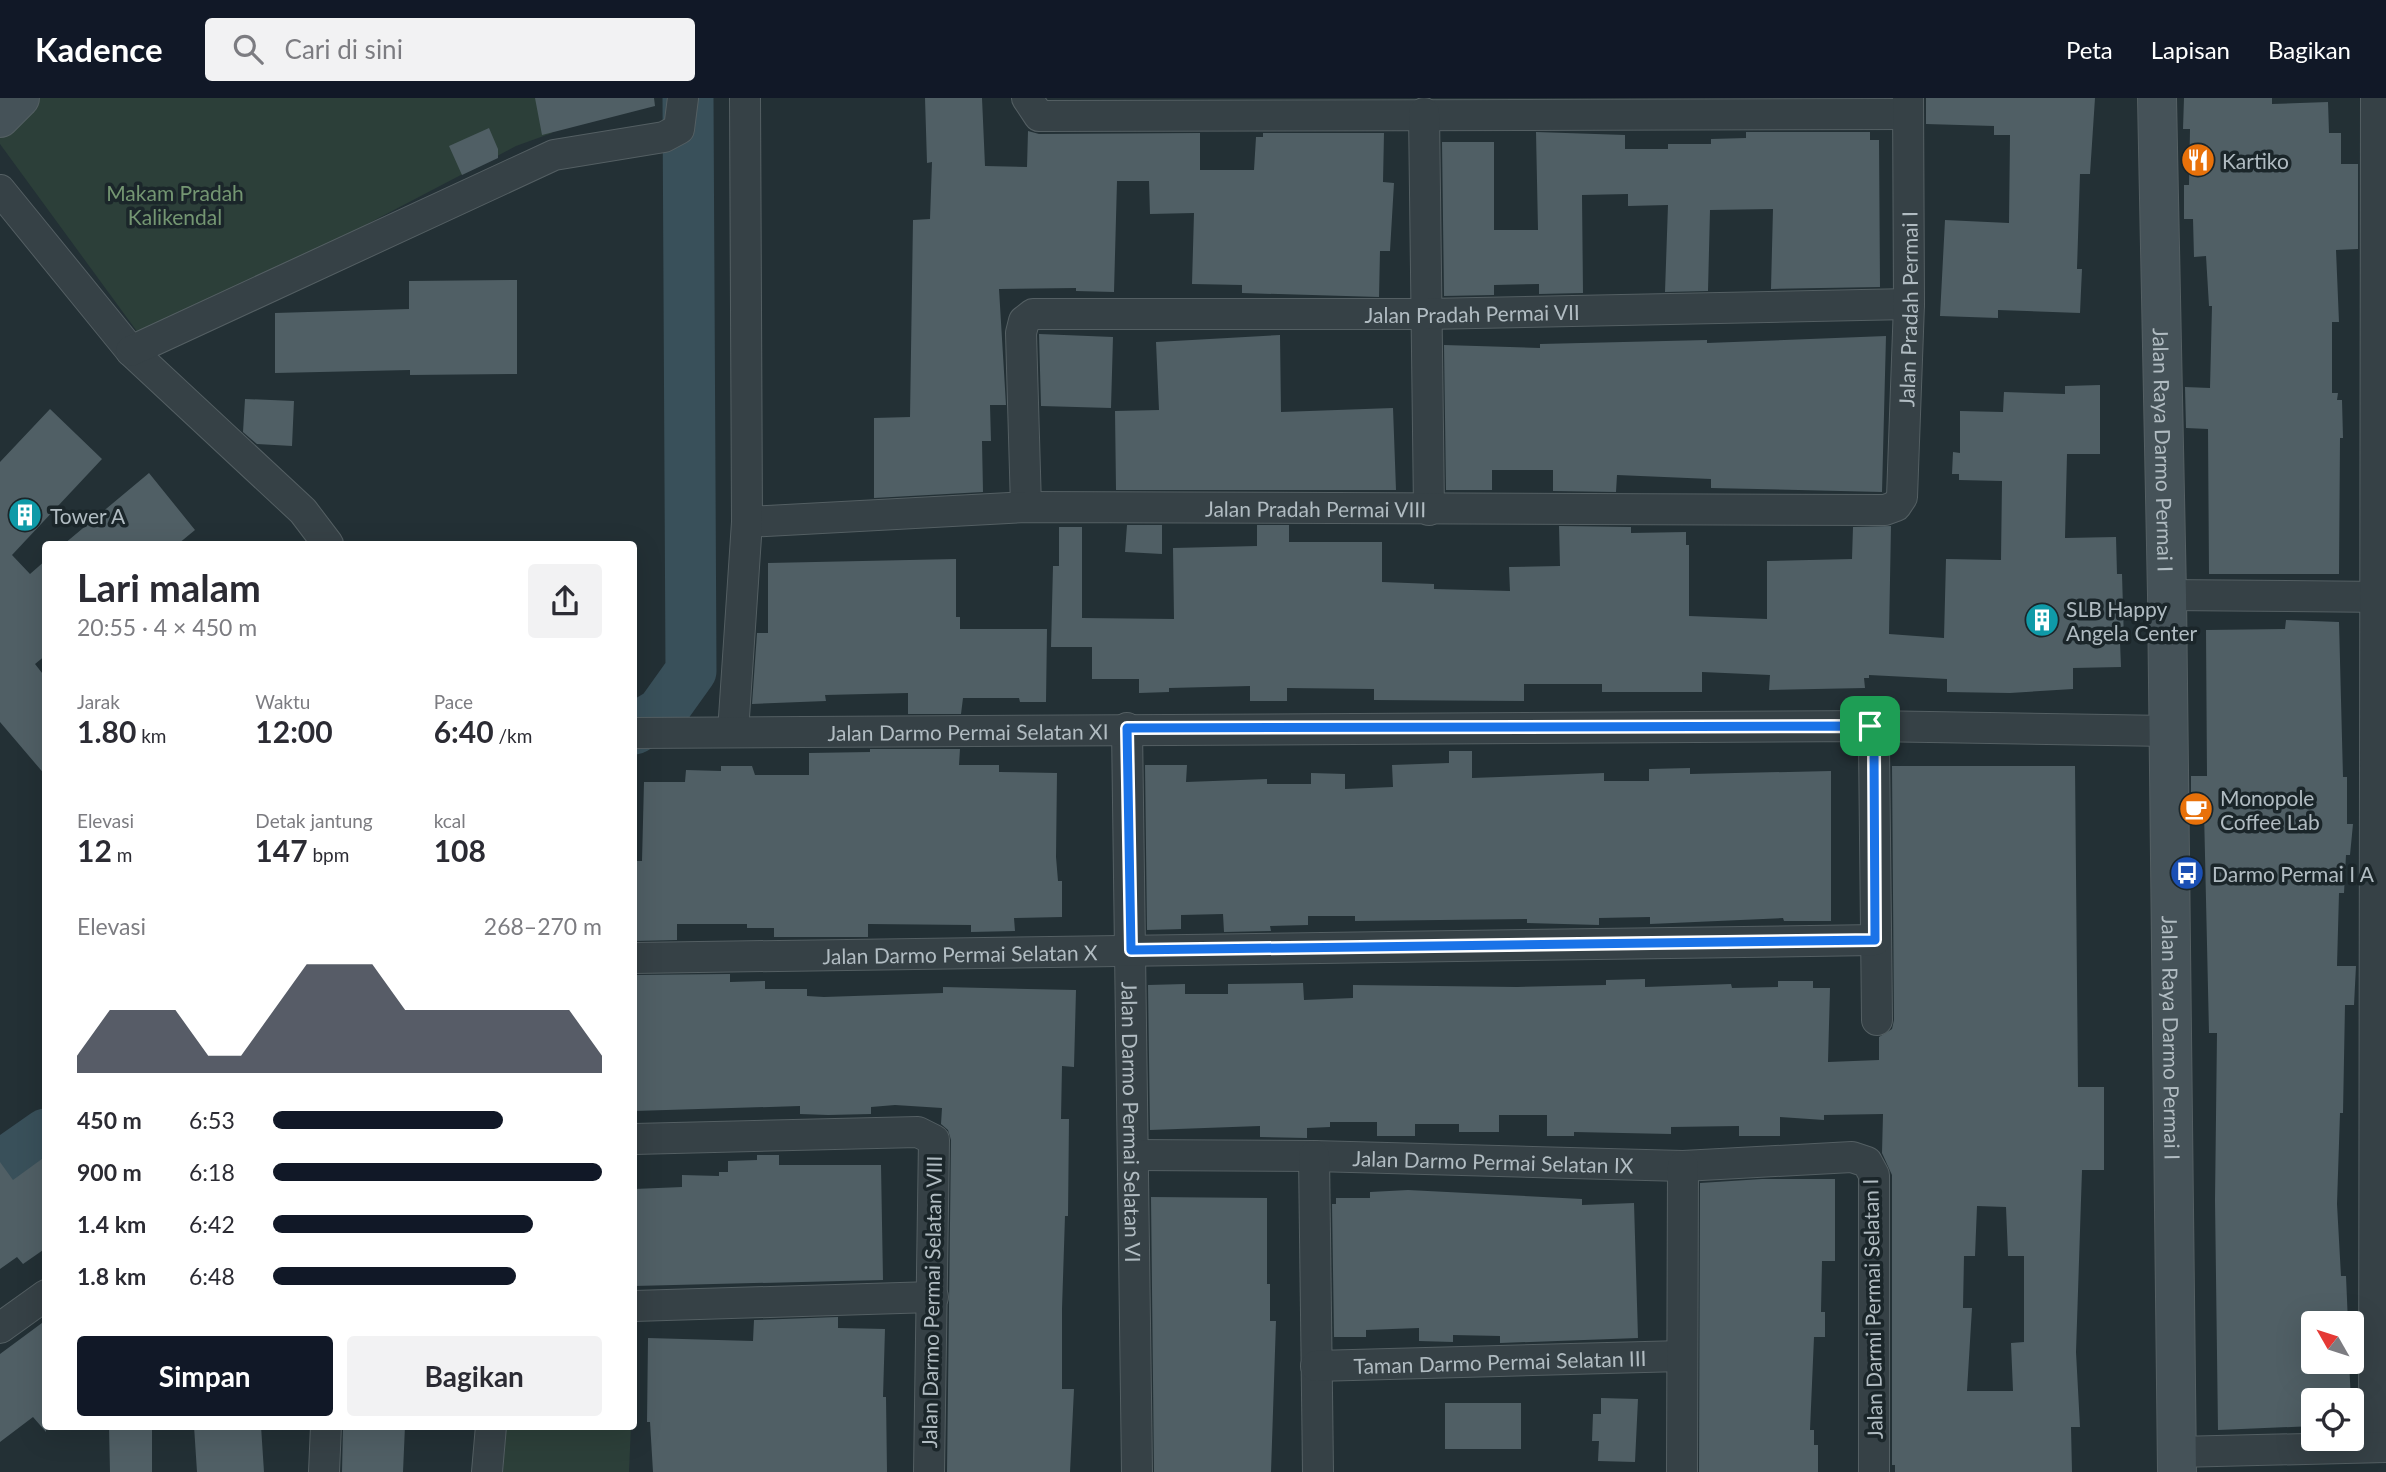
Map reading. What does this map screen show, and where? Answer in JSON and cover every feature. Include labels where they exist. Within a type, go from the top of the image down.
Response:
[{"type":"street","points":[[0,118],[20,98]]},
{"type":"street","points":[[131,351],[554,155],[664,137],[679,129],[683,98]]},
{"type":"street","points":[[733,732],[747,522],[744,98]]},
{"type":"street","name":"Jalan Raya Darmo Permai I","points":[[2157,98],[2167,595],[2176,1462]]},
{"type":"street","points":[[2176,1462],[2380,1447],[2381,597],[2376,98]]},
{"type":"street","points":[[1033,107],[1423,113],[1515,106],[1908,106]]},
{"type":"street","name":"Jalan Pradah Permai I","points":[[1885,510],[1896,506],[1902,497],[1909,304],[1908,106]]},
{"type":"street","points":[[1423,113],[1429,510]]},
{"type":"street","points":[[0,190],[131,351],[303,511],[326,541]]},
{"type":"street","name":"Jalan Pradah Permai VII","points":[[1026,507],[1021,333],[1024,321],[1033,314],[1426,314],[1909,304]]},
{"type":"street","name":"Jalan Pradah Permai VIII","points":[[747,522],[1026,507],[1885,510]]},
{"type":"street","points":[[2167,595],[2381,597]]},
{"type":"street","points":[[1870,726],[1874,747],[1877,1020]]},
{"type":"street","name":"Jalan Darmo Permai Selatan XI","points":[[639,732],[1870,726],[2168,731]]},
{"type":"street","name":"Jalan Darmo Permai Selatan VI","points":[[1127,728],[1138,1472]]},
{"type":"street","name":"Jalan Darmo Permai Selatan X","points":[[637,958],[1875,940]]},
{"type":"street","name":"Jalan Darmo Permai Selatan VIII","points":[[637,1139],[926,1134],[934,1140],[929,1472]]},
{"type":"street","name":"Jalan Darmo Permai Selatan IX","points":[[1134,1155],[1314,1156],[1683,1166],[1852,1157]]},
{"type":"street","points":[[1314,1156],[1318,1472]]},
{"type":"street","name":"Jalan Darmi Permai Selatan I","points":[[1852,1157],[1867,1162],[1874,1175],[1874,1472]]},
{"type":"street","points":[[1682,1472],[1683,1166]]},
{"type":"street","points":[[637,1306],[933,1297]]},
{"type":"street","points":[[0,1328],[42,1298]]},
{"type":"street","name":"Taman Darmo Permai Selatan III","points":[[1316,1366],[1682,1356]]},
{"type":"street","points":[[324,1472],[326,1430]]},
{"type":"street","points":[[487,1472],[491,1430]]},
{"type":"green space","name":"Makam Pradah Kalikendal","points":[[21,98],[542,98],[552,133],[516,146],[144,341],[0,144],[0,130]]},
{"type":"green space","points":[[506,1430],[631,1430],[629,1472],[503,1472]]},
{"type":"building","points":[[535,98],[654,98],[655,106],[542,135]]},
{"type":"building","points":[[925,98],[982,98],[985,166],[1027,167],[1028,131],[1039,134],[1200,133],[1200,170],[1254,170],[1256,137],[1263,137],[1263,133],[1384,133],[1383,182],[1394,183],[1390,251],[1380,251],[1379,297],[1242,293],[1242,285],[1192,284],[1194,213],[1150,214],[1149,181],[1117,181],[1114,292],[1076,291],[1076,288],[999,289],[1006,405],[990,405],[991,441],[982,441],[983,492],[874,498],[874,418],[910,417],[913,220],[930,219],[932,162],[927,163]]},
{"type":"building","points":[[1926,98],[2095,98],[2090,174],[2080,174],[2077,269],[2082,269],[2080,313],[1998,310],[1998,318],[1940,316],[1945,220],[2009,223],[2010,135],[1994,135],[1994,126],[1926,124]]},
{"type":"building","points":[[2184,98],[2272,98],[2272,104],[2328,102],[2329,133],[2341,133],[2341,164],[2358,164],[2358,249],[2336,250],[2339,322],[2332,322],[2332,393],[2338,393],[2337,400],[2342,400],[2339,574],[2209,574],[2208,429],[2186,428],[2185,387],[2210,388],[2212,306],[2209,306],[2206,256],[2194,257],[2193,219],[2184,219],[2184,185],[2189,185],[2190,129],[2183,129]]},
{"type":"building","points":[[489,128],[498,149],[498,158],[462,175],[449,146]]},
{"type":"building","points":[[1536,132],[1625,135],[1625,149],[1668,149],[1668,144],[1711,144],[1711,139],[1746,138],[1746,132],[1870,132],[1870,140],[1879,140],[1880,287],[1771,289],[1773,209],[1710,210],[1708,291],[1665,292],[1668,205],[1628,206],[1628,194],[1582,195],[1583,293],[1539,294],[1539,284],[1494,285],[1494,295],[1444,296],[1442,142],[1494,142],[1494,230],[1538,230]]},
{"type":"building","points":[[517,280],[517,374],[410,375],[410,370],[275,373],[275,313],[409,309],[409,281]]},
{"type":"building","points":[[1039,334],[1113,337],[1111,408],[1041,406]]},
{"type":"building","points":[[1280,335],[1281,412],[1393,408],[1396,490],[1116,490],[1115,411],[1159,410],[1156,342]]},
{"type":"building","points":[[1886,336],[1882,492],[1711,488],[1711,479],[1617,475],[1616,492],[1553,491],[1553,470],[1492,470],[1492,490],[1446,490],[1444,345],[1540,348],[1540,344],[1707,340],[1707,343]]},
{"type":"building","points":[[2100,385],[2100,454],[2067,454],[2065,538],[2116,537],[2117,574],[2122,574],[2124,641],[2120,641],[2121,667],[2073,668],[2073,689],[2010,693],[1947,692],[1947,679],[1869,675],[1869,678],[1864,678],[1865,688],[1769,690],[1770,675],[1702,672],[1702,692],[1602,692],[1602,684],[1524,684],[1524,701],[1374,700],[1374,689],[1287,688],[1287,701],[1250,701],[1250,686],[1169,688],[1169,692],[1139,693],[1139,679],[1092,679],[1092,647],[1051,647],[1053,566],[1059,566],[1059,527],[1082,527],[1082,618],[1174,619],[1173,548],[1257,546],[1257,525],[1289,525],[1289,542],[1382,542],[1382,582],[1434,584],[1434,589],[1510,591],[1509,567],[1560,566],[1559,526],[1631,527],[1631,533],[1686,532],[1686,545],[1689,545],[1689,616],[1767,619],[1767,561],[1852,559],[1853,527],[1891,526],[1889,634],[1944,638],[1946,559],[2001,560],[2002,481],[1959,480],[1959,474],[1952,474],[1953,452],[1960,453],[1960,411],[2003,412],[2004,392],[2065,394],[2065,386]]},
{"type":"building","points":[[245,399],[294,401],[292,446],[257,444],[243,432]]},
{"type":"building","points":[[50,409],[102,459],[12,555],[30,574],[42,564],[42,658],[35,664],[42,673],[42,771],[0,722],[0,462]]},
{"type":"building","points":[[149,473],[195,530],[182,541],[68,541]]},
{"type":"building","points":[[1127,525],[1162,525],[1162,554],[1125,552]]},
{"type":"building","points":[[956,559],[956,617],[960,617],[960,629],[1047,629],[1046,702],[1020,702],[1019,698],[963,698],[961,714],[908,714],[908,693],[825,695],[826,701],[752,704],[757,633],[768,633],[768,563]]},
{"type":"building","points":[[2286,620],[2339,622],[2343,777],[2347,777],[2347,824],[2353,824],[2350,855],[2346,855],[2344,893],[2339,893],[2337,966],[2356,966],[2354,1005],[2345,1005],[2343,1113],[2340,1113],[2337,1204],[2341,1276],[2346,1276],[2347,1311],[2301,1311],[2301,1374],[2350,1374],[2350,1388],[2301,1388],[2301,1427],[2218,1430],[2215,1200],[2217,1033],[2209,1033],[2204,811],[2191,811],[2191,776],[2207,776],[2206,630],[2285,629]]},
{"type":"building","points":[[870,749],[960,749],[959,765],[999,765],[999,772],[1057,773],[1056,857],[1058,881],[1062,881],[1062,917],[1014,918],[1015,931],[971,932],[971,925],[868,924],[868,937],[774,937],[774,928],[747,928],[747,924],[677,924],[677,940],[637,941],[637,861],[642,861],[644,782],[685,782],[686,770],[721,771],[721,766],[752,766],[755,775],[809,775],[809,753],[870,752]]},
{"type":"building","points":[[1449,751],[1472,751],[1472,778],[1604,773],[1604,781],[1649,781],[1649,769],[1690,768],[1690,774],[1831,771],[1831,921],[1784,921],[1783,918],[1650,924],[1650,917],[1599,918],[1599,925],[1527,923],[1527,919],[1355,921],[1355,916],[1308,916],[1308,925],[1270,926],[1271,931],[1224,932],[1223,914],[1181,915],[1181,929],[1147,930],[1145,765],[1187,765],[1186,782],[1267,779],[1267,784],[1311,784],[1311,773],[1345,774],[1345,789],[1393,787],[1392,765],[1449,763]]},
{"type":"building","points":[[1892,766],[2075,766],[2078,1087],[2104,1087],[2104,1170],[2082,1170],[2076,1352],[2080,1427],[2071,1427],[2072,1472],[1895,1472],[1895,1465],[1892,1465],[1892,1175],[1882,1153],[1883,1114],[1824,1115],[1824,1120],[1780,1117],[1780,1136],[1739,1136],[1739,1126],[1671,1127],[1671,1134],[1574,1132],[1574,1136],[1547,1136],[1547,1115],[1499,1115],[1499,1132],[1459,1132],[1459,1124],[1415,1124],[1415,1136],[1377,1136],[1377,1122],[1330,1122],[1330,1127],[1307,1128],[1307,1138],[1260,1137],[1260,1126],[1150,1130],[1148,985],[1185,984],[1185,994],[1228,994],[1228,984],[1303,983],[1304,1000],[1353,998],[1353,985],[1517,987],[1606,985],[1606,980],[1645,979],[1645,987],[1731,984],[1732,988],[1778,987],[1778,981],[1813,981],[1813,988],[1830,988],[1828,1062],[1879,1060],[1879,1037],[1892,1029]],"holes":[[[1977,1206],[2006,1207],[2008,1256],[2024,1256],[2024,1342],[2011,1343],[2013,1391],[1967,1391],[1972,1308],[1963,1308],[1964,1256],[1975,1256]]]},
{"type":"building","points":[[730,974],[730,982],[765,981],[765,989],[807,989],[807,996],[824,997],[943,993],[943,987],[1076,990],[1074,1067],[1062,1066],[1061,1119],[1069,1119],[1062,1389],[1074,1389],[1070,1472],[947,1472],[951,1140],[948,1130],[941,1124],[942,1108],[895,1105],[871,1107],[871,1114],[828,1115],[800,1114],[800,1106],[637,1111],[637,975]]},
{"type":"building","points":[[757,1155],[779,1155],[779,1165],[881,1165],[883,1280],[637,1286],[637,1189],[682,1187],[682,1175],[719,1176],[719,1172],[728,1172],[728,1161],[757,1160]]},
{"type":"building","points":[[42,1159],[42,1251],[23,1264],[17,1257],[0,1269],[0,1162],[13,1180]]},
{"type":"building","points":[[1762,1179],[1835,1179],[1835,1261],[1822,1261],[1821,1312],[1825,1312],[1825,1337],[1814,1337],[1810,1430],[1814,1430],[1814,1445],[1818,1445],[1818,1472],[1699,1472],[1700,1183]]},
{"type":"building","points":[[1408,1190],[1582,1199],[1582,1205],[1634,1203],[1638,1338],[1500,1343],[1500,1336],[1453,1335],[1453,1342],[1419,1341],[1419,1328],[1366,1330],[1366,1337],[1334,1337],[1332,1204],[1336,1204],[1336,1198],[1370,1198],[1370,1192]]},
{"type":"building","points":[[1151,1197],[1267,1198],[1267,1284],[1270,1284],[1270,1321],[1276,1321],[1271,1472],[1154,1472]]},
{"type":"building","points":[[838,1317],[838,1328],[885,1329],[883,1397],[886,1397],[887,1472],[653,1472],[650,1422],[647,1422],[648,1338],[753,1341],[754,1320]]},
{"type":"building","points":[[42,1323],[42,1427],[33,1417],[0,1442],[0,1354]]},
{"type":"building","points":[[1601,1398],[1638,1399],[1635,1462],[1598,1461],[1599,1441],[1592,1441],[1593,1414],[1601,1414]]},
{"type":"building","points":[[1445,1403],[1521,1403],[1521,1449],[1445,1449]]},
{"type":"building","points":[[109,1430],[152,1430],[152,1472],[110,1472]]},
{"type":"building","points":[[194,1430],[261,1430],[264,1472],[197,1472]]},
{"type":"building","points":[[343,1430],[405,1430],[403,1472],[342,1472]]},
{"type":"waterway","points":[[637,727],[661,713],[691,671],[688,98]]},
{"type":"waterway","points":[[0,1166],[42,1137]]},
{"type":"place","name":"Kartiko","points":[[2198,160]]},
{"type":"place","name":"Tower A","points":[[25,515]]},
{"type":"place","name":"SLB Happy Angela Center","points":[[2042,620]]},
{"type":"place","name":"Monopole Coffee Lab","points":[[2196,809]]},
{"type":"place","name":"Darmo Permai I A","points":[[2187,873]]},
{"type":"route","points":[[1870,726],[1874,747],[1875,940],[1131,950],[1127,728],[1870,726]]}]
